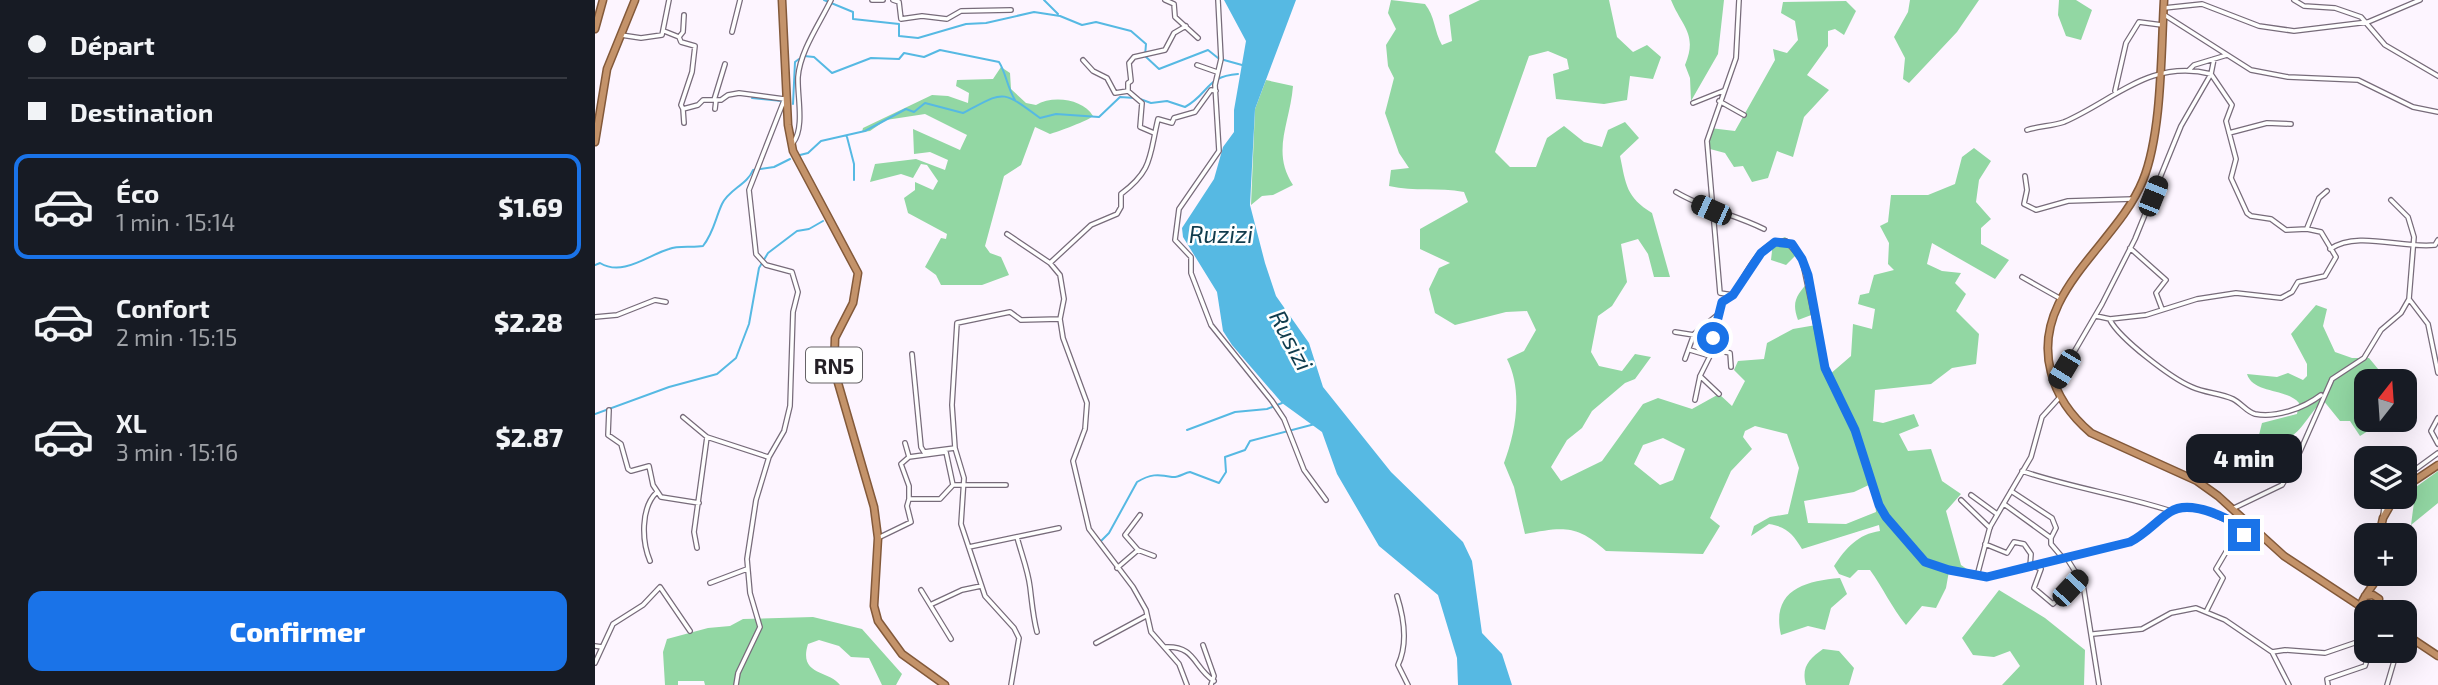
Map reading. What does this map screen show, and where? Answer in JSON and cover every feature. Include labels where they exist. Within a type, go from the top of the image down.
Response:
[{"type":"highway","points":[[595,29],[603,0]]},
{"type":"highway","points":[[595,142],[604,81],[635,0]]},
{"type":"highway","name":"RN5","points":[[782,0],[791,145],[797,163],[845,244],[858,273],[853,303],[835,338],[834,369],[874,507],[878,538],[874,606],[878,621],[902,654],[945,685]]},
{"type":"highway","points":[[2164,7],[2151,153],[2134,199],[2061,299],[2051,320],[2047,345],[2054,386],[2077,421],[2091,433],[2184,474],[2232,509],[2252,530],[2284,556],[2354,603]]},
{"type":"highway","points":[[2417,479],[2438,465]]},
{"type":"highway","points":[[2382,523],[2388,509]]},
{"type":"highway","points":[[2364,598],[2372,586]]},
{"type":"highway","points":[[2351,601],[2373,595],[2377,600]]},
{"type":"highway","points":[[2417,643],[2438,656]]},
{"type":"street","points":[[621,35],[655,38],[662,35],[663,18],[669,0]]},
{"type":"street","points":[[732,32],[740,0]]},
{"type":"street","points":[[791,145],[796,141],[800,104],[798,76],[804,54],[831,0]]},
{"type":"street","points":[[872,0],[883,0]]},
{"type":"street","points":[[893,0],[899,2],[901,19],[922,16],[947,19],[961,11],[1011,10]]},
{"type":"street","points":[[1165,0],[1174,4],[1175,17],[1198,38]]},
{"type":"street","points":[[1218,0],[1221,59],[1216,77],[1219,151],[1179,209],[1175,240],[1191,257],[1194,280],[1202,295],[1211,325],[1282,416],[1304,470],[1326,500]]},
{"type":"street","points":[[1728,296],[1720,293],[1707,141],[1736,58],[1739,0]]},
{"type":"street","points":[[2294,0],[2304,6],[2336,8],[2368,22],[2385,45],[2407,56],[2421,69],[2438,76]]},
{"type":"street","points":[[2164,7],[2205,5],[2235,19],[2279,30],[2320,30],[2368,22],[2420,0]]},
{"type":"street","points":[[2164,7],[2227,55],[2262,74],[2358,80],[2413,107],[2438,112]]},
{"type":"street","points":[[679,37],[683,32],[684,15]]},
{"type":"street","points":[[2115,91],[2126,43],[2133,30],[2144,20],[2162,24]]},
{"type":"street","points":[[1128,91],[1129,63],[1134,57],[1165,50],[1174,33],[1186,26]]},
{"type":"street","points":[[664,31],[679,37],[681,42],[695,46],[692,72],[681,105],[684,123]]},
{"type":"street","points":[[2189,71],[2194,65],[2227,55]]},
{"type":"street","points":[[2054,386],[2096,316],[2130,248],[2193,102],[2211,74],[2214,59]]},
{"type":"street","points":[[1083,60],[1093,71],[1107,78],[1115,93],[1128,91],[1142,103],[1140,127],[1154,133]]},
{"type":"street","points":[[715,109],[717,82],[725,64]]},
{"type":"street","points":[[1197,65],[1216,77]]},
{"type":"street","points":[[2027,130],[2063,122],[2145,76],[2189,71],[2211,74],[2232,100],[2232,110],[2227,121],[2236,159],[2231,178],[2249,215],[2271,219],[2288,230],[2307,229],[2321,232],[2336,257],[2325,276],[2298,282],[2287,296],[2263,298],[2236,293],[2197,299],[2146,315],[2110,319],[2096,316]]},
{"type":"street","points":[[1050,263],[1090,225],[1117,214],[1121,207],[1121,194],[1138,182],[1147,167],[1157,119],[1171,123],[1174,118],[1195,111],[1211,90],[1216,91]]},
{"type":"street","points":[[1693,103],[1723,91]]},
{"type":"street","points":[[683,110],[698,106],[703,100],[715,100],[739,93],[786,96],[749,190],[754,245],[763,263],[792,272],[798,287],[792,332],[789,406],[784,431],[769,457],[756,500],[747,569],[750,593],[760,627],[738,674],[736,685]]},
{"type":"street","points":[[1719,101],[1744,115]]},
{"type":"street","points":[[2229,133],[2267,123],[2291,124]]},
{"type":"street","points":[[2025,176],[2027,190],[2024,204],[2036,210],[2069,201],[2134,199]]},
{"type":"street","points":[[1676,191],[1711,210],[1721,210],[1764,229]]},
{"type":"street","points":[[2307,229],[2319,198],[2327,191]]},
{"type":"street","points":[[2232,509],[2273,492],[2287,479],[2323,394],[2336,373],[2364,358],[2381,330],[2401,313],[2409,299],[2414,247],[2408,217],[2391,200]]},
{"type":"street","points":[[1007,234],[1050,263],[1060,275],[1064,299],[1060,319],[1063,338],[1087,403],[1084,429],[1073,461],[1089,529],[1133,587],[1147,616],[1151,632],[1179,664],[1187,685]]},
{"type":"street","points":[[2330,249],[2346,240],[2414,247],[2437,244]]},
{"type":"street","points":[[1695,400],[1700,376],[1710,356],[1722,302],[1733,295],[1766,247],[1782,241],[1792,244],[1808,275],[1825,368],[1855,430],[1882,510],[1925,562],[1977,576],[1995,576],[2130,542],[2150,530],[2171,511]]},
{"type":"street","points":[[2130,248],[2166,281],[2156,293],[2162,309]]},
{"type":"street","points":[[2022,277],[2061,299]]},
{"type":"street","points":[[2409,299],[2428,324],[2438,373]]},
{"type":"street","points":[[595,317],[617,314],[655,300],[666,302]]},
{"type":"street","points":[[1011,685],[1019,638],[1014,628],[993,607],[981,586],[960,517],[962,466],[955,448],[952,379],[958,321],[1010,312],[1021,320],[1060,319]]},
{"type":"street","points":[[1685,359],[1694,334],[1718,315]]},
{"type":"street","points":[[2110,319],[2121,337],[2145,353],[2163,371],[2196,389],[2236,400],[2253,414],[2283,413],[2323,394]]},
{"type":"street","points":[[1675,332],[1713,338]]},
{"type":"street","points":[[1711,349],[1730,354],[1731,367]]},
{"type":"street","points":[[1690,350],[1710,356]]},
{"type":"street","points":[[912,355],[921,447],[924,452],[955,448]]},
{"type":"street","points":[[1700,376],[1719,394]]},
{"type":"street","points":[[1977,576],[1990,528],[2031,457],[2042,417],[2060,397]]},
{"type":"street","points":[[609,410],[608,435],[621,444],[628,469],[649,466],[657,492],[670,501],[699,503]]},
{"type":"street","points":[[683,417],[707,437],[769,457]]},
{"type":"street","points":[[2438,418],[2431,431],[2438,444]]},
{"type":"street","points":[[697,548],[694,532],[707,437]]},
{"type":"street","points":[[905,443],[909,457]]},
{"type":"street","points":[[878,538],[911,522],[907,506],[909,486],[901,464],[909,457],[946,452],[953,485]]},
{"type":"street","points":[[2417,468],[2438,453]]},
{"type":"street","points":[[2022,471],[2063,485],[2134,499],[2171,511],[2191,508],[2231,520],[2252,530],[2226,552],[2216,569],[2223,578],[2207,611]]},
{"type":"street","points":[[909,499],[940,499],[953,485],[1006,485]]},
{"type":"street","points":[[2011,491],[2052,518],[2056,528],[2051,544],[2080,577],[2093,634],[2099,685]]},
{"type":"street","points":[[650,561],[645,550],[646,514],[657,492]]},
{"type":"street","points":[[1971,495],[1997,514]]},
{"type":"street","points":[[1961,500],[1990,528]]},
{"type":"street","points":[[2004,504],[2051,538]]},
{"type":"street","points":[[2383,518],[2384,509]]},
{"type":"street","points":[[1140,514],[1125,536],[1138,550],[1154,556]]},
{"type":"street","points":[[969,547],[1059,528]]},
{"type":"street","points":[[1017,537],[1030,586],[1030,604],[1036,617],[1037,632]]},
{"type":"street","points":[[1985,544],[2007,554],[2014,542],[2024,544],[2031,554],[2031,566]]},
{"type":"street","points":[[1117,568],[1138,550]]},
{"type":"street","points":[[2031,566],[2041,569],[2034,588],[2053,604],[2080,577]]},
{"type":"street","points":[[710,583],[747,569]]},
{"type":"street","points":[[932,604],[962,590],[981,586]]},
{"type":"street","points":[[595,663],[615,622],[643,605],[660,587],[690,631]]},
{"type":"street","points":[[921,590],[951,639]]},
{"type":"street","points":[[1397,596],[1403,624],[1403,653],[1398,665],[1408,685]]},
{"type":"street","points":[[2093,634],[2142,629],[2171,613],[2184,610],[2207,611],[2243,631],[2272,652],[2289,685]]},
{"type":"street","points":[[1096,643],[1147,616]]},
{"type":"street","points":[[2272,652],[2285,650],[2325,653],[2354,643]]},
{"type":"street","points":[[1202,645],[1212,683]]},
{"type":"street","points":[[595,646],[602,647]]},
{"type":"street","points":[[1166,647],[1182,647],[1188,651],[1212,683]]},
{"type":"street","points":[[2328,685],[2327,679],[2365,666],[2366,663]]},
{"type":"street","points":[[2387,685],[2393,663]]},
{"type":"green space","points":[[1391,0],[1425,4],[1442,45],[1452,41],[1449,15],[1480,0],[1609,0],[1617,37],[1633,52],[1647,45],[1661,57],[1653,79],[1630,76],[1627,100],[1604,104],[1556,99],[1553,74],[1569,69],[1567,59],[1548,51],[1529,56],[1495,152],[1510,167],[1536,167],[1547,138],[1564,126],[1584,142],[1602,147],[1608,130],[1625,122],[1639,138],[1620,156],[1626,183],[1632,196],[1652,213],[1670,277],[1654,277],[1648,254],[1638,239],[1621,244],[1627,282],[1612,306],[1598,316],[1591,352],[1599,366],[1622,371],[1635,354],[1651,357],[1635,379],[1625,383],[1592,411],[1582,428],[1567,440],[1551,467],[1561,481],[1602,461],[1643,404],[1658,398],[1692,409],[1719,394],[1732,406],[1745,381],[1734,370],[1738,361],[1764,359],[1767,343],[1793,329],[1816,325],[1829,375],[1851,356],[1853,324],[1872,329],[1875,309],[1858,304],[1860,295],[1869,293],[1874,275],[1894,270],[1888,264],[1889,243],[1880,226],[1888,222],[1891,195],[1928,195],[1955,184],[1962,157],[1974,148],[1991,161],[1979,180],[1976,202],[1991,219],[1981,228],[1981,244],[2009,260],[1995,279],[1932,243],[1927,264],[1942,271],[1961,273],[1955,283],[1966,294],[1956,311],[1979,334],[1976,364],[1952,368],[1931,384],[1875,390],[1873,421],[1883,423],[1914,414],[1919,426],[1899,434],[1908,451],[1931,449],[1942,481],[1961,494],[1946,511],[1961,565],[1977,576],[1949,571],[1946,588],[1936,608],[1922,606],[1906,625],[1870,570],[1858,570],[1850,578],[1839,574],[1834,566],[1853,543],[1865,535],[1880,531],[1879,525],[1802,549],[1789,532],[1775,525],[1769,524],[1751,536],[1754,526],[1770,517],[1788,514],[1799,468],[1787,434],[1755,426],[1745,431],[1743,437],[1752,449],[1731,471],[1710,518],[1720,526],[1703,554],[1606,551],[1586,536],[1568,530],[1525,534],[1514,487],[1504,463],[1512,438],[1516,411],[1515,384],[1507,359],[1524,351],[1536,330],[1527,311],[1506,312],[1455,325],[1435,313],[1429,289],[1439,268],[1450,263],[1420,249],[1420,229],[1468,202],[1464,192],[1389,186],[1391,170],[1409,168],[1399,153],[1385,113],[1394,78],[1388,66],[1386,45],[1396,29],[1388,13]],"holes":[[[1663,438],[1685,449],[1673,480],[1660,485],[1634,464],[1643,445]],[[1873,483],[1876,512],[1846,524],[1808,523],[1804,501],[1854,492]]]},
{"type":"green space","points":[[1671,0],[1724,0],[1718,54],[1691,101],[1690,78],[1685,65],[1689,54],[1689,38]]},
{"type":"green space","points":[[1910,0],[1979,0],[1957,32],[1909,83],[1903,79],[1905,58],[1894,37],[1908,12]]},
{"type":"green space","points":[[2059,0],[2076,0],[2092,10],[2081,40],[2066,36],[2058,15]]},
{"type":"green space","points":[[1846,1],[1856,11],[1844,35],[1835,29],[1828,31],[1828,46],[1807,75],[1829,90],[1804,117],[1793,157],[1777,151],[1768,178],[1752,182],[1743,166],[1734,167],[1725,153],[1710,149],[1710,128],[1735,131],[1775,60],[1773,49],[1787,53],[1798,40],[1795,21],[1781,13],[1783,2]]},
{"type":"green space","points":[[1001,67],[1010,73],[1011,89],[1026,103],[1036,105],[1051,100],[1067,100],[1082,106],[1093,116],[1050,134],[1035,127],[1021,165],[1004,176],[985,246],[990,253],[1001,257],[1009,275],[982,285],[941,285],[936,275],[925,267],[941,238],[946,239],[947,234],[908,213],[904,198],[915,190],[915,182],[933,190],[938,181],[927,165],[921,164],[913,178],[901,174],[870,182],[875,164],[916,159],[945,170],[948,160],[930,152],[914,154],[913,129],[960,150],[967,135],[925,114],[886,120],[870,131],[862,132],[863,128],[932,95],[948,96],[968,103],[969,93],[956,86],[957,80],[993,79]]},
{"type":"green space","points":[[1266,80],[1293,86],[1284,137],[1283,161],[1293,185],[1273,195],[1262,196],[1251,205],[1255,109]]},
{"type":"green space","points":[[1785,237],[1800,251],[1786,265],[1771,260],[1773,242]]},
{"type":"green space","points":[[1810,280],[1814,314],[1798,320],[1795,303]]},
{"type":"green space","points":[[2316,305],[2327,309],[2323,326],[2335,352],[2352,358],[2369,358],[2378,369],[2354,369],[2354,427],[2350,421],[2340,421],[2323,400],[2293,435],[2288,438],[2272,434],[2266,443],[2261,443],[2258,439],[2262,423],[2297,414],[2299,403],[2287,395],[2256,385],[2247,374],[2277,377],[2288,373],[2303,380],[2307,376],[2307,364],[2291,334]]},
{"type":"green space","points":[[2438,471],[2438,503],[2411,523],[2413,509],[2417,509],[2417,486]]},
{"type":"green space","points":[[1840,578],[1847,594],[1831,608],[1825,630],[1808,626],[1781,635],[1781,608],[1793,591],[1814,582]]},
{"type":"green space","points":[[1999,590],[2045,618],[2085,650],[2084,685],[2002,685],[2020,666],[2010,651],[1994,657],[1973,655],[1962,638]]},
{"type":"green space","points":[[813,617],[862,629],[902,674],[896,685],[882,685],[869,658],[851,657],[839,646],[819,640],[808,644],[807,662],[816,671],[840,685],[705,685],[704,681],[678,681],[678,685],[665,685],[663,652],[667,639],[708,628],[730,626],[743,619]]},
{"type":"green space","points":[[1823,649],[1839,651],[1854,668],[1849,685],[1806,685],[1805,668]]},
{"type":"water","name":"Ruzizi","points":[[1224,0],[1296,0],[1255,109],[1250,205],[1276,296],[1309,343],[1323,387],[1391,472],[1463,542],[1472,561],[1482,633],[1502,654],[1512,685],[1458,685],[1457,658],[1438,595],[1379,546],[1337,474],[1322,432],[1282,403],[1232,345],[1223,331],[1217,292],[1183,237],[1182,228],[1214,179],[1223,147],[1234,132],[1234,110],[1246,41]]},
{"type":"waterway","points":[[824,0],[853,12],[853,19],[899,24],[899,36],[918,38],[966,24],[986,23],[1034,12],[1060,16],[1082,25],[1096,22],[1131,31],[1146,44],[1145,56],[1159,69],[1208,50],[1218,58]]},
{"type":"waterway","points":[[1044,0],[1058,14]]},
{"type":"waterway","points":[[804,56],[814,57],[832,73],[871,58],[899,59],[904,53],[924,57],[940,50],[999,62],[1015,100]]},
{"type":"waterway","points":[[793,104],[795,62],[799,59]]},
{"type":"waterway","points":[[1224,60],[1242,65]]},
{"type":"waterway","points":[[1140,99],[1151,103],[1167,101],[1185,107],[1213,82],[1238,74]]},
{"type":"waterway","points":[[800,155],[808,153],[821,141],[865,131],[906,109],[914,112],[925,103],[963,113],[1002,96],[1017,102],[1040,118],[1056,114],[1099,117],[1120,97],[1135,98]]},
{"type":"waterway","points":[[752,98],[782,101]]},
{"type":"waterway","points":[[847,137],[854,164],[854,180]]},
{"type":"waterway","points":[[595,265],[600,263],[618,268],[673,248],[703,246],[729,194],[747,180],[753,170],[774,167],[790,159]]},
{"type":"waterway","points":[[595,414],[669,387],[717,374],[736,358],[749,324],[759,268],[768,253],[797,231],[809,229],[823,221]]},
{"type":"waterway","points":[[1187,430],[1235,412],[1267,409],[1282,403]]},
{"type":"waterway","points":[[1101,541],[1109,533],[1137,482],[1142,479],[1154,475],[1176,477],[1190,472],[1219,483],[1226,472],[1225,457],[1245,450],[1250,441],[1315,424]]},
{"type":"route","points":[[1713,338],[1722,302],[1733,295],[1766,247],[1782,241],[1792,244],[1808,275],[1819,347],[1825,368],[1855,430],[1879,505],[1912,549],[1931,565],[1966,574],[1995,576],[2130,542],[2150,530],[2171,511],[2184,508],[2231,520],[2248,530],[2244,535]]},
{"type":"water label","name":"Rusizi","points":[[1292,340]]}]
